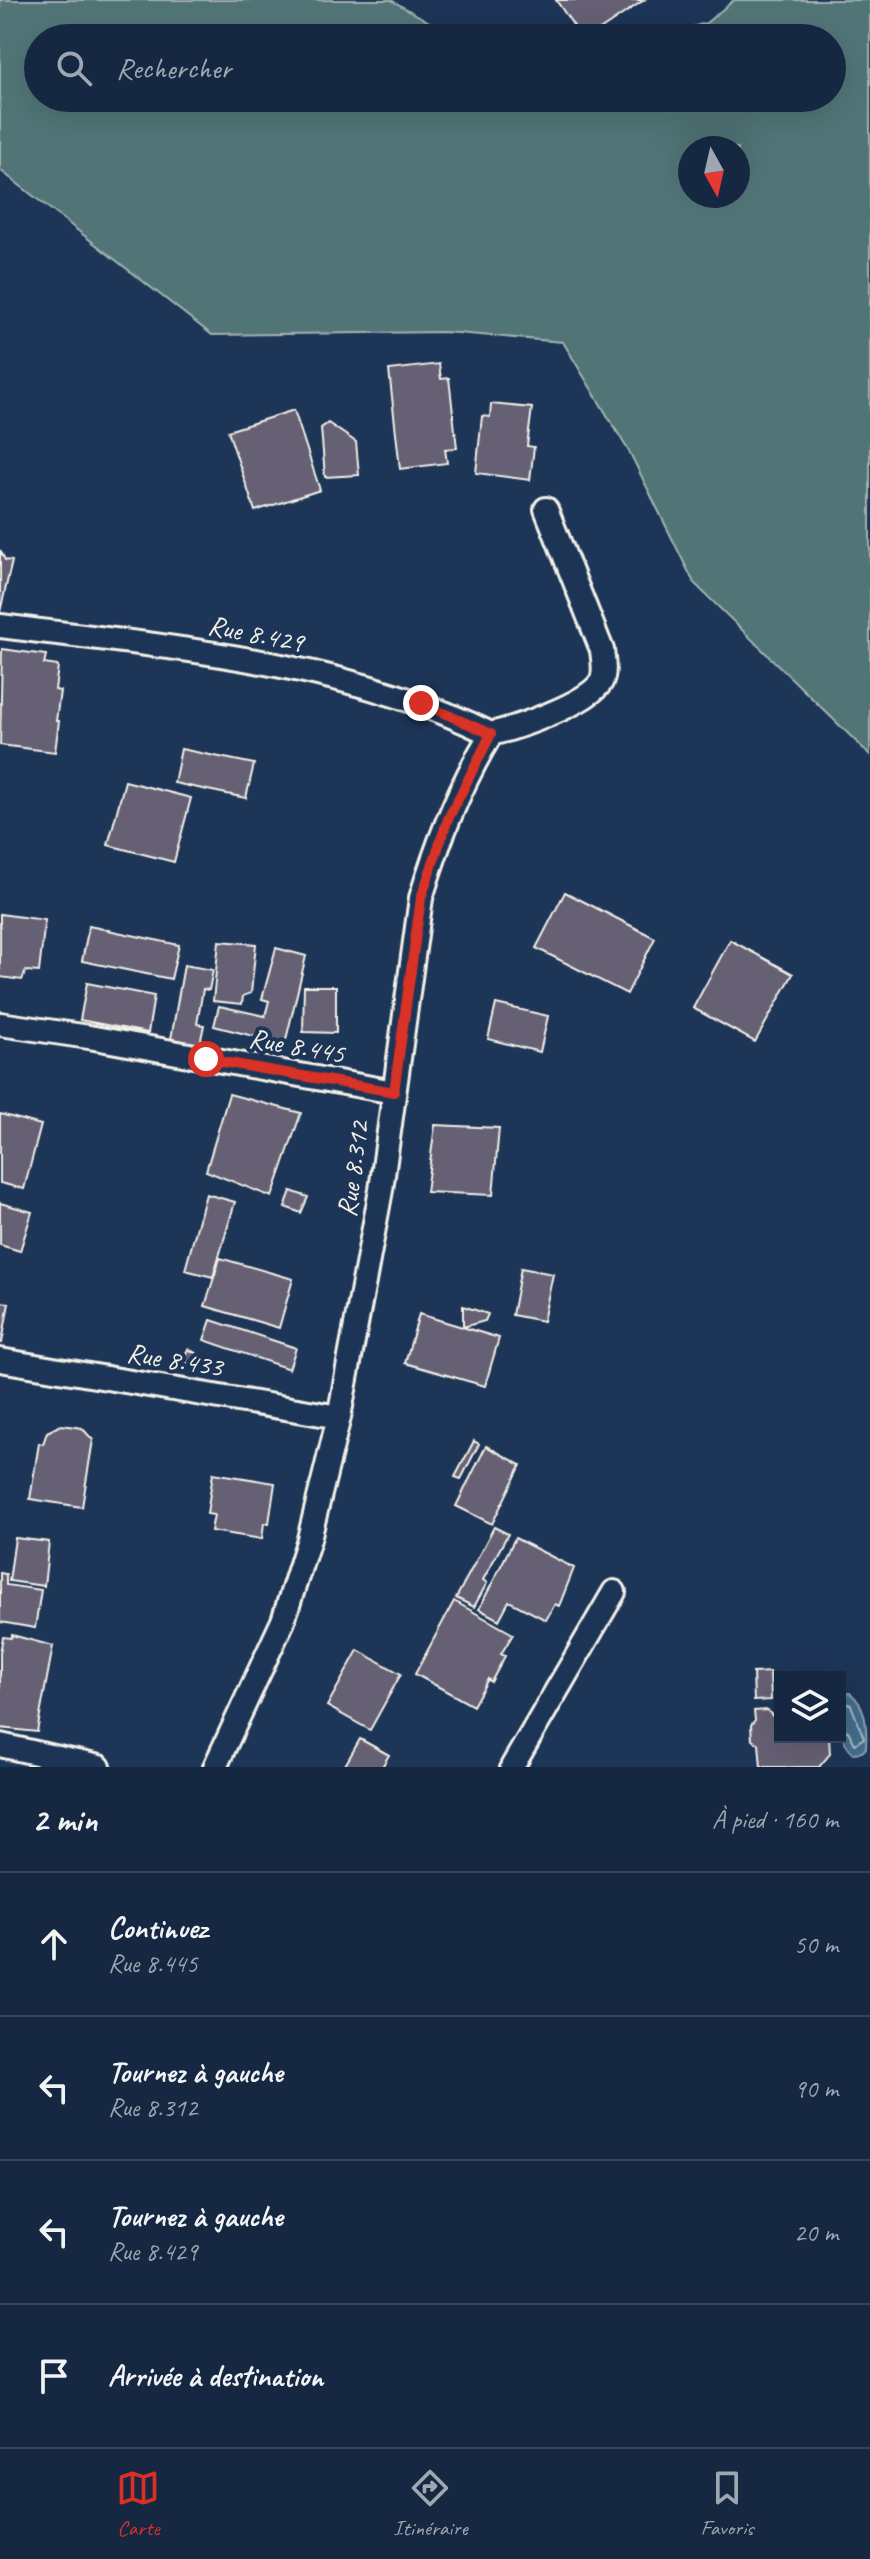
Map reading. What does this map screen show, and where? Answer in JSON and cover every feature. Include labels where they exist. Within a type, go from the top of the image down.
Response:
[{"type":"street","points":[[491,734],[520,727],[554,713],[601,681],[604,666],[602,650],[546,509]]},
{"type":"street","name":"Rue 8.429","points":[[0,626],[164,646],[257,662],[421,703],[491,734]]},
{"type":"street","name":"Rue 8.312","points":[[215,1767],[283,1621],[309,1539],[339,1417],[381,1190],[421,898],[448,819],[491,734]]},
{"type":"street","name":"Rue 8.445","points":[[0,1024],[394,1092]]},
{"type":"street","name":"Rue 8.433","points":[[0,1360],[339,1417]]},
{"type":"street","points":[[512,1767],[614,1592]]},
{"type":"street","points":[[0,1745],[99,1767]]},
{"type":"green space","points":[[0,0],[391,0],[433,24],[24,24],[24,112],[846,112],[846,24],[702,24],[734,0],[870,0],[870,755],[694,583],[631,455],[563,342],[444,332],[212,335],[0,170]]},
{"type":"water","points":[[846,1694],[856,1698],[865,1718],[866,1748],[862,1752],[853,1753],[845,1743]]},
{"type":"building","points":[[556,0],[644,0],[609,24],[572,24]]},
{"type":"building","points":[[439,364],[441,379],[449,378],[457,448],[445,449],[447,463],[400,469],[389,370]]},
{"type":"building","points":[[491,404],[532,408],[527,446],[534,447],[530,480],[476,473],[482,416],[490,417]]},
{"type":"building","points":[[294,410],[320,490],[255,511],[228,431]]},
{"type":"building","points":[[328,423],[356,442],[359,475],[325,477],[321,428]]},
{"type":"building","points":[[0,550],[5,560],[12,561],[0,612]]},
{"type":"building","points":[[2,649],[46,655],[44,664],[58,666],[55,690],[60,691],[56,721],[59,721],[55,752],[0,745]]},
{"type":"building","points":[[181,749],[254,764],[246,798],[174,783]]},
{"type":"building","points":[[125,781],[191,798],[174,862],[108,845]]},
{"type":"building","points":[[565,892],[655,938],[627,994],[536,948]]},
{"type":"building","points":[[0,914],[45,920],[39,972],[26,971],[22,980],[0,977]]},
{"type":"building","points":[[89,926],[179,945],[171,979],[82,961]]},
{"type":"building","points":[[730,940],[793,974],[755,1042],[693,1008]]},
{"type":"building","points":[[219,941],[256,944],[251,993],[243,996],[242,1004],[213,1001]]},
{"type":"building","points":[[276,948],[306,956],[285,1044],[214,1026],[219,1006],[265,1016],[269,1001],[262,999]]},
{"type":"building","points":[[184,965],[213,970],[209,990],[203,989],[197,1024],[204,1025],[200,1044],[171,1039]]},
{"type":"building","points":[[87,983],[154,996],[148,1033],[80,1020]]},
{"type":"building","points":[[304,986],[336,986],[336,1033],[303,1032]]},
{"type":"building","points":[[496,1004],[548,1016],[540,1052],[488,1039]]},
{"type":"building","points":[[229,1094],[301,1113],[272,1197],[206,1171]]},
{"type":"building","points":[[0,1114],[41,1125],[24,1189],[0,1183]]},
{"type":"building","points":[[435,1125],[499,1128],[493,1195],[426,1192]]},
{"type":"building","points":[[291,1191],[308,1197],[301,1213],[285,1207]]},
{"type":"building","points":[[206,1194],[235,1202],[213,1277],[185,1270]]},
{"type":"building","points":[[0,1203],[32,1212],[20,1251],[0,1245]]},
{"type":"building","points":[[220,1258],[293,1279],[279,1328],[205,1306]]},
{"type":"building","points":[[521,1268],[553,1274],[543,1321],[512,1315]]},
{"type":"building","points":[[0,1302],[9,1303],[2,1343],[0,1342]]},
{"type":"building","points":[[463,1306],[488,1314],[485,1321],[463,1327]]},
{"type":"building","points":[[419,1314],[499,1338],[485,1386],[405,1363]]},
{"type":"building","points":[[211,1320],[296,1348],[289,1369],[204,1340]]},
{"type":"building","points":[[188,1349],[213,1362],[207,1374],[182,1361]]},
{"type":"building","points":[[61,1425],[82,1428],[93,1440],[82,1507],[30,1499],[39,1443],[43,1444],[47,1432]]},
{"type":"building","points":[[474,1441],[479,1444],[461,1479],[455,1477]]},
{"type":"building","points":[[486,1446],[521,1465],[492,1524],[456,1506]]},
{"type":"building","points":[[213,1473],[275,1483],[269,1523],[264,1523],[262,1539],[211,1531],[214,1515],[207,1514]]},
{"type":"building","points":[[494,1527],[508,1534],[483,1580],[487,1583],[474,1607],[456,1598]]},
{"type":"building","points":[[15,1538],[49,1542],[44,1586],[9,1581]]},
{"type":"building","points":[[515,1538],[574,1568],[559,1606],[555,1604],[546,1620],[509,1601],[499,1620],[479,1609]]},
{"type":"building","points":[[0,1573],[6,1574],[6,1585],[41,1590],[35,1628],[0,1622]]},
{"type":"building","points":[[454,1601],[513,1634],[501,1654],[505,1656],[491,1682],[488,1679],[473,1706],[415,1674]]},
{"type":"building","points":[[12,1635],[53,1646],[37,1732],[0,1728],[0,1652],[3,1637],[11,1638]]},
{"type":"building","points":[[358,1650],[401,1674],[370,1730],[327,1706]]},
{"type":"building","points":[[770,1672],[771,1700],[754,1701],[753,1673]]},
{"type":"building","points":[[767,1710],[774,1718],[774,1743],[829,1743],[830,1754],[819,1767],[761,1767],[759,1744],[752,1740],[754,1711]]},
{"type":"building","points":[[360,1739],[389,1755],[382,1767],[344,1767]]},
{"type":"route","points":[[206,1059],[394,1092],[421,898],[448,819],[491,734],[421,703]]}]
